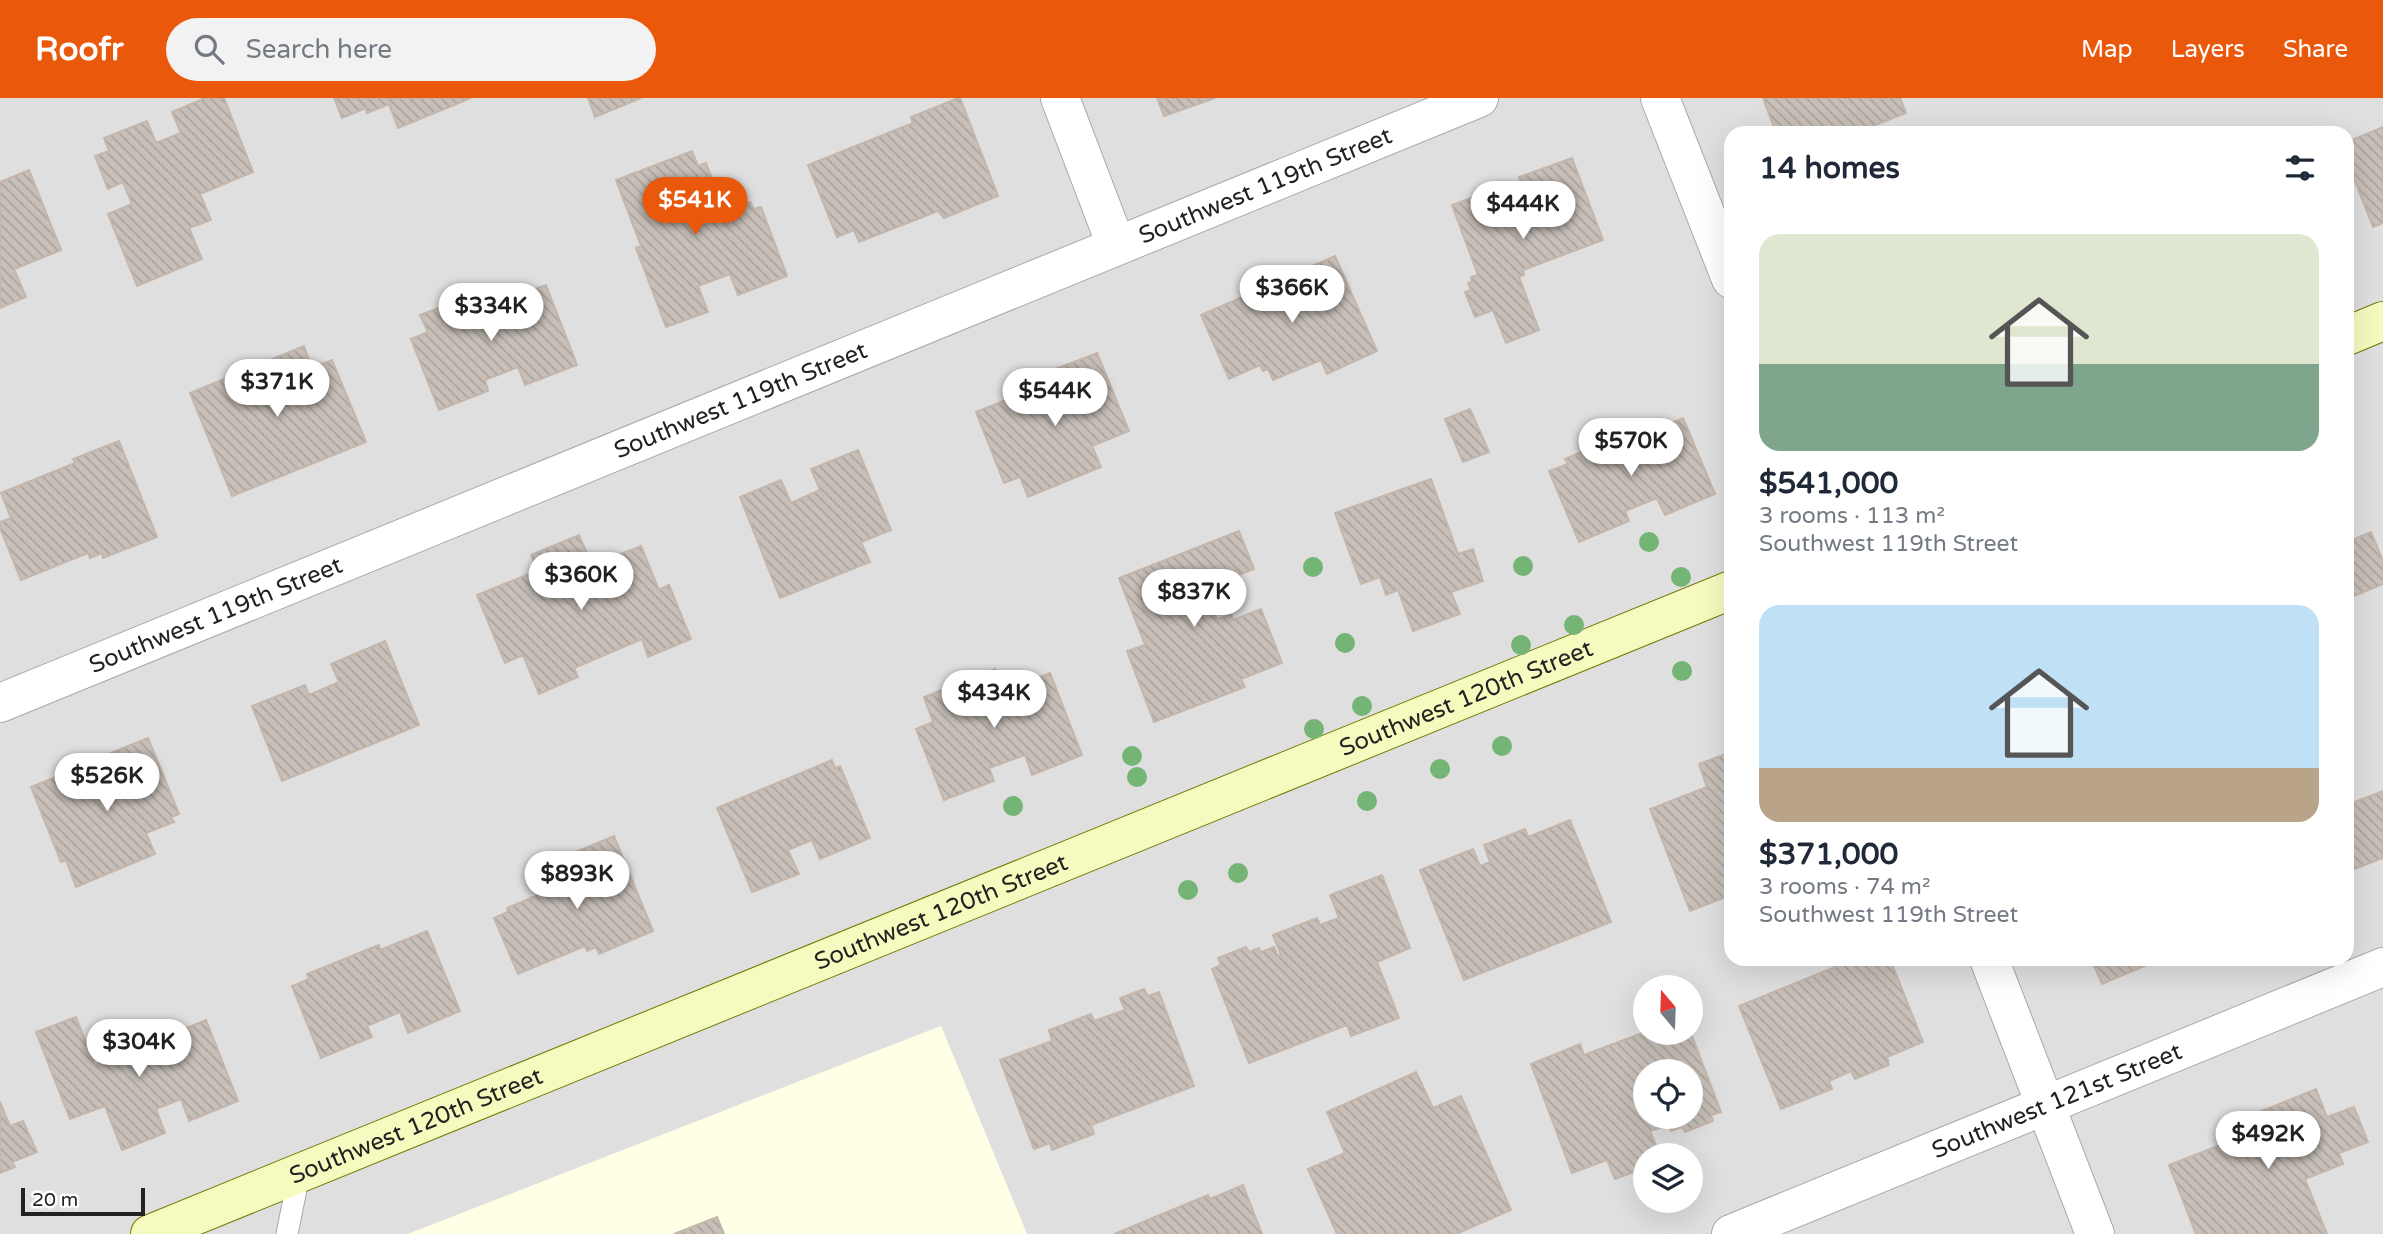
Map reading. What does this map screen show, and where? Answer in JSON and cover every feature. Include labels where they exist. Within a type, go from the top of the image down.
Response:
[{"type":"street","points":[[1060,98],[1116,245]]},
{"type":"street","name":"Southwest 119th Street","points":[[0,703],[1479,98]]},
{"type":"street","points":[[1660,98],[1724,261]]},
{"type":"street","points":[[2354,333],[2383,321]]},
{"type":"street","name":"Southwest 120th Street","points":[[150,1234],[1724,593]]},
{"type":"street","points":[[1992,966],[2095,1234]]},
{"type":"street","name":"Southwest 121st Street","points":[[1731,1234],[2383,967]]},
{"type":"lane","points":[[287,1234],[299,1174]]},
{"type":"shaded area","points":[[0,98],[2383,98],[2383,1234],[1027,1234],[941,1026],[408,1234],[0,1234]]},
{"type":"shaded area","points":[[941,1026],[1027,1234],[408,1234]]},
{"type":"building","points":[[205,98],[224,98],[253,172],[200,194],[211,220],[189,228],[202,259],[137,286],[108,214],[132,204],[123,182],[108,189],[95,156],[109,151],[104,138],[147,121],[156,143],[181,133],[172,112]]},
{"type":"building","points":[[334,98],[471,98],[398,128],[389,104],[367,113],[366,108],[342,118]]},
{"type":"building","points":[[588,98],[641,98],[595,117]]},
{"type":"building","points":[[958,98],[998,196],[944,218],[938,211],[859,242],[854,230],[837,237],[808,165],[913,123],[911,117]]},
{"type":"building","points":[[1157,98],[1215,98],[1164,116]]},
{"type":"building","points":[[1763,98],[1900,98],[1906,113],[1873,126],[1773,126]]},
{"type":"building","points":[[2383,127],[2383,223],[2373,227],[2354,179],[2354,139]]},
{"type":"building","points":[[692,151],[698,166],[706,163],[725,212],[750,202],[754,209],[761,207],[787,276],[738,295],[730,274],[698,286],[708,312],[666,327],[636,248],[641,246],[616,180]]},
{"type":"building","points":[[1572,158],[1603,240],[1523,270],[1524,275],[1519,277],[1539,330],[1506,343],[1493,310],[1475,317],[1465,292],[1471,290],[1468,283],[1472,282],[1471,277],[1478,275],[1452,205],[1495,189],[1503,211],[1528,201],[1519,177]]},
{"type":"building","points":[[29,170],[61,250],[14,269],[26,297],[0,308],[0,182]]},
{"type":"building","points":[[1335,256],[1377,351],[1327,374],[1321,360],[1273,380],[1268,369],[1263,371],[1260,365],[1229,379],[1201,315]]},
{"type":"building","points":[[546,285],[577,365],[525,385],[518,367],[485,380],[488,391],[439,410],[411,339],[428,332],[420,315],[493,287],[499,302]]},
{"type":"building","points":[[304,346],[312,368],[332,360],[366,442],[232,496],[190,393]]},
{"type":"building","points":[[1097,353],[1129,431],[1092,446],[1101,467],[1028,497],[1020,477],[1004,483],[976,412],[1023,393],[1028,405],[1062,391],[1053,370]]},
{"type":"building","points":[[1470,409],[1489,452],[1463,462],[1445,419]]},
{"type":"building","points":[[1683,418],[1715,494],[1665,515],[1657,498],[1625,511],[1629,521],[1579,542],[1549,471],[1568,464],[1565,459],[1635,429],[1639,437]]},
{"type":"building","points":[[119,441],[157,537],[103,558],[102,553],[90,558],[88,553],[21,580],[0,528],[0,522],[11,518],[1,493],[75,463],[73,459]]},
{"type":"building","points":[[858,450],[891,530],[861,542],[870,562],[780,598],[740,497],[781,480],[791,503],[820,490],[811,469]]},
{"type":"building","points":[[1431,479],[1458,554],[1473,549],[1483,581],[1451,592],[1460,614],[1413,631],[1398,590],[1386,595],[1380,577],[1361,584],[1335,513]]},
{"type":"building","points":[[1239,531],[1254,569],[1239,575],[1241,579],[1206,592],[1217,620],[1231,614],[1233,620],[1261,609],[1282,663],[1241,679],[1245,687],[1154,722],[1127,651],[1145,645],[1119,578]]},
{"type":"building","points":[[2371,532],[2383,561],[2383,584],[2354,596],[2354,539]]},
{"type":"building","points":[[579,535],[592,565],[641,546],[659,590],[669,585],[691,639],[648,657],[642,639],[574,668],[578,677],[539,694],[523,655],[505,663],[477,595],[529,574],[535,589],[543,586],[531,555]]},
{"type":"building","points":[[385,641],[419,725],[282,781],[252,706],[305,685],[309,695],[339,682],[331,664]]},
{"type":"building","points":[[995,669],[1006,690],[1050,673],[1082,755],[1032,775],[1025,755],[989,768],[994,781],[944,800],[916,729],[933,722],[924,697]]},
{"type":"building","points":[[148,738],[179,814],[171,817],[174,822],[146,833],[155,854],[76,887],[66,860],[61,862],[31,787],[73,770],[82,791],[105,781],[96,759]]},
{"type":"building","points":[[1724,755],[1724,898],[1690,911],[1650,809],[1707,787],[1699,764]]},
{"type":"building","points":[[832,760],[835,768],[840,766],[870,838],[820,859],[812,840],[788,850],[799,874],[752,892],[717,808]]},
{"type":"building","points":[[2383,791],[2383,858],[2354,869],[2354,802]]},
{"type":"building","points":[[1570,820],[1611,922],[1464,980],[1420,870],[1473,849],[1480,866],[1490,862],[1484,845],[1525,829],[1528,837]]},
{"type":"building","points":[[614,836],[653,931],[599,954],[596,947],[587,951],[585,946],[518,974],[494,918],[508,912],[507,908],[576,879],[566,856]]},
{"type":"building","points":[[1382,875],[1410,948],[1377,962],[1399,1018],[1351,1036],[1347,1025],[1249,1063],[1212,969],[1221,965],[1218,958],[1246,947],[1249,952],[1259,948],[1261,952],[1274,947],[1278,956],[1281,955],[1273,935],[1317,918],[1320,925],[1339,918],[1330,895]]},
{"type":"building","points":[[427,931],[460,1011],[408,1033],[400,1012],[367,1026],[372,1037],[321,1058],[292,986],[309,979],[307,974],[379,945],[380,950]]},
{"type":"building","points":[[1838,966],[1893,966],[1923,1042],[1887,1057],[1889,1065],[1855,1079],[1851,1071],[1829,1081],[1832,1089],[1781,1109],[1739,1006]]},
{"type":"building","points":[[2094,966],[2144,966],[2102,984]]},
{"type":"building","points":[[1144,989],[1148,996],[1159,992],[1194,1086],[1091,1125],[1094,1134],[1052,1150],[1050,1143],[1034,1149],[1000,1060],[1052,1041],[1049,1030],[1091,1014],[1094,1021],[1125,1010],[1120,998]]},
{"type":"building","points":[[76,1017],[95,1065],[206,1020],[238,1101],[189,1121],[181,1099],[156,1109],[165,1133],[122,1150],[105,1106],[70,1119],[36,1032]]},
{"type":"building","points":[[1633,1037],[1633,1045],[1695,1045],[1701,1059],[1633,1059],[1633,1129],[1656,1129],[1650,1131],[1655,1143],[1633,1143],[1633,1172],[1615,1179],[1607,1160],[1572,1173],[1531,1064],[1580,1044],[1584,1055]]},
{"type":"building","points":[[1703,1065],[1721,1112],[1711,1115],[1713,1121],[1703,1125]]},
{"type":"building","points":[[1416,1072],[1433,1108],[1461,1096],[1511,1210],[1456,1234],[1337,1234],[1308,1169],[1345,1153],[1327,1112]]},
{"type":"building","points":[[2316,1089],[2327,1117],[2354,1107],[2368,1142],[2339,1153],[2343,1164],[2305,1179],[2327,1234],[2196,1234],[2169,1165],[2236,1139],[2233,1134],[2249,1128],[2245,1118]]},
{"type":"building","points":[[0,1102],[10,1126],[23,1121],[37,1152],[12,1162],[15,1167],[0,1173]]},
{"type":"building","points":[[1243,1185],[1262,1234],[1114,1234],[1208,1195],[1210,1199]]},
{"type":"building","points":[[717,1217],[724,1234],[674,1234]]}]
